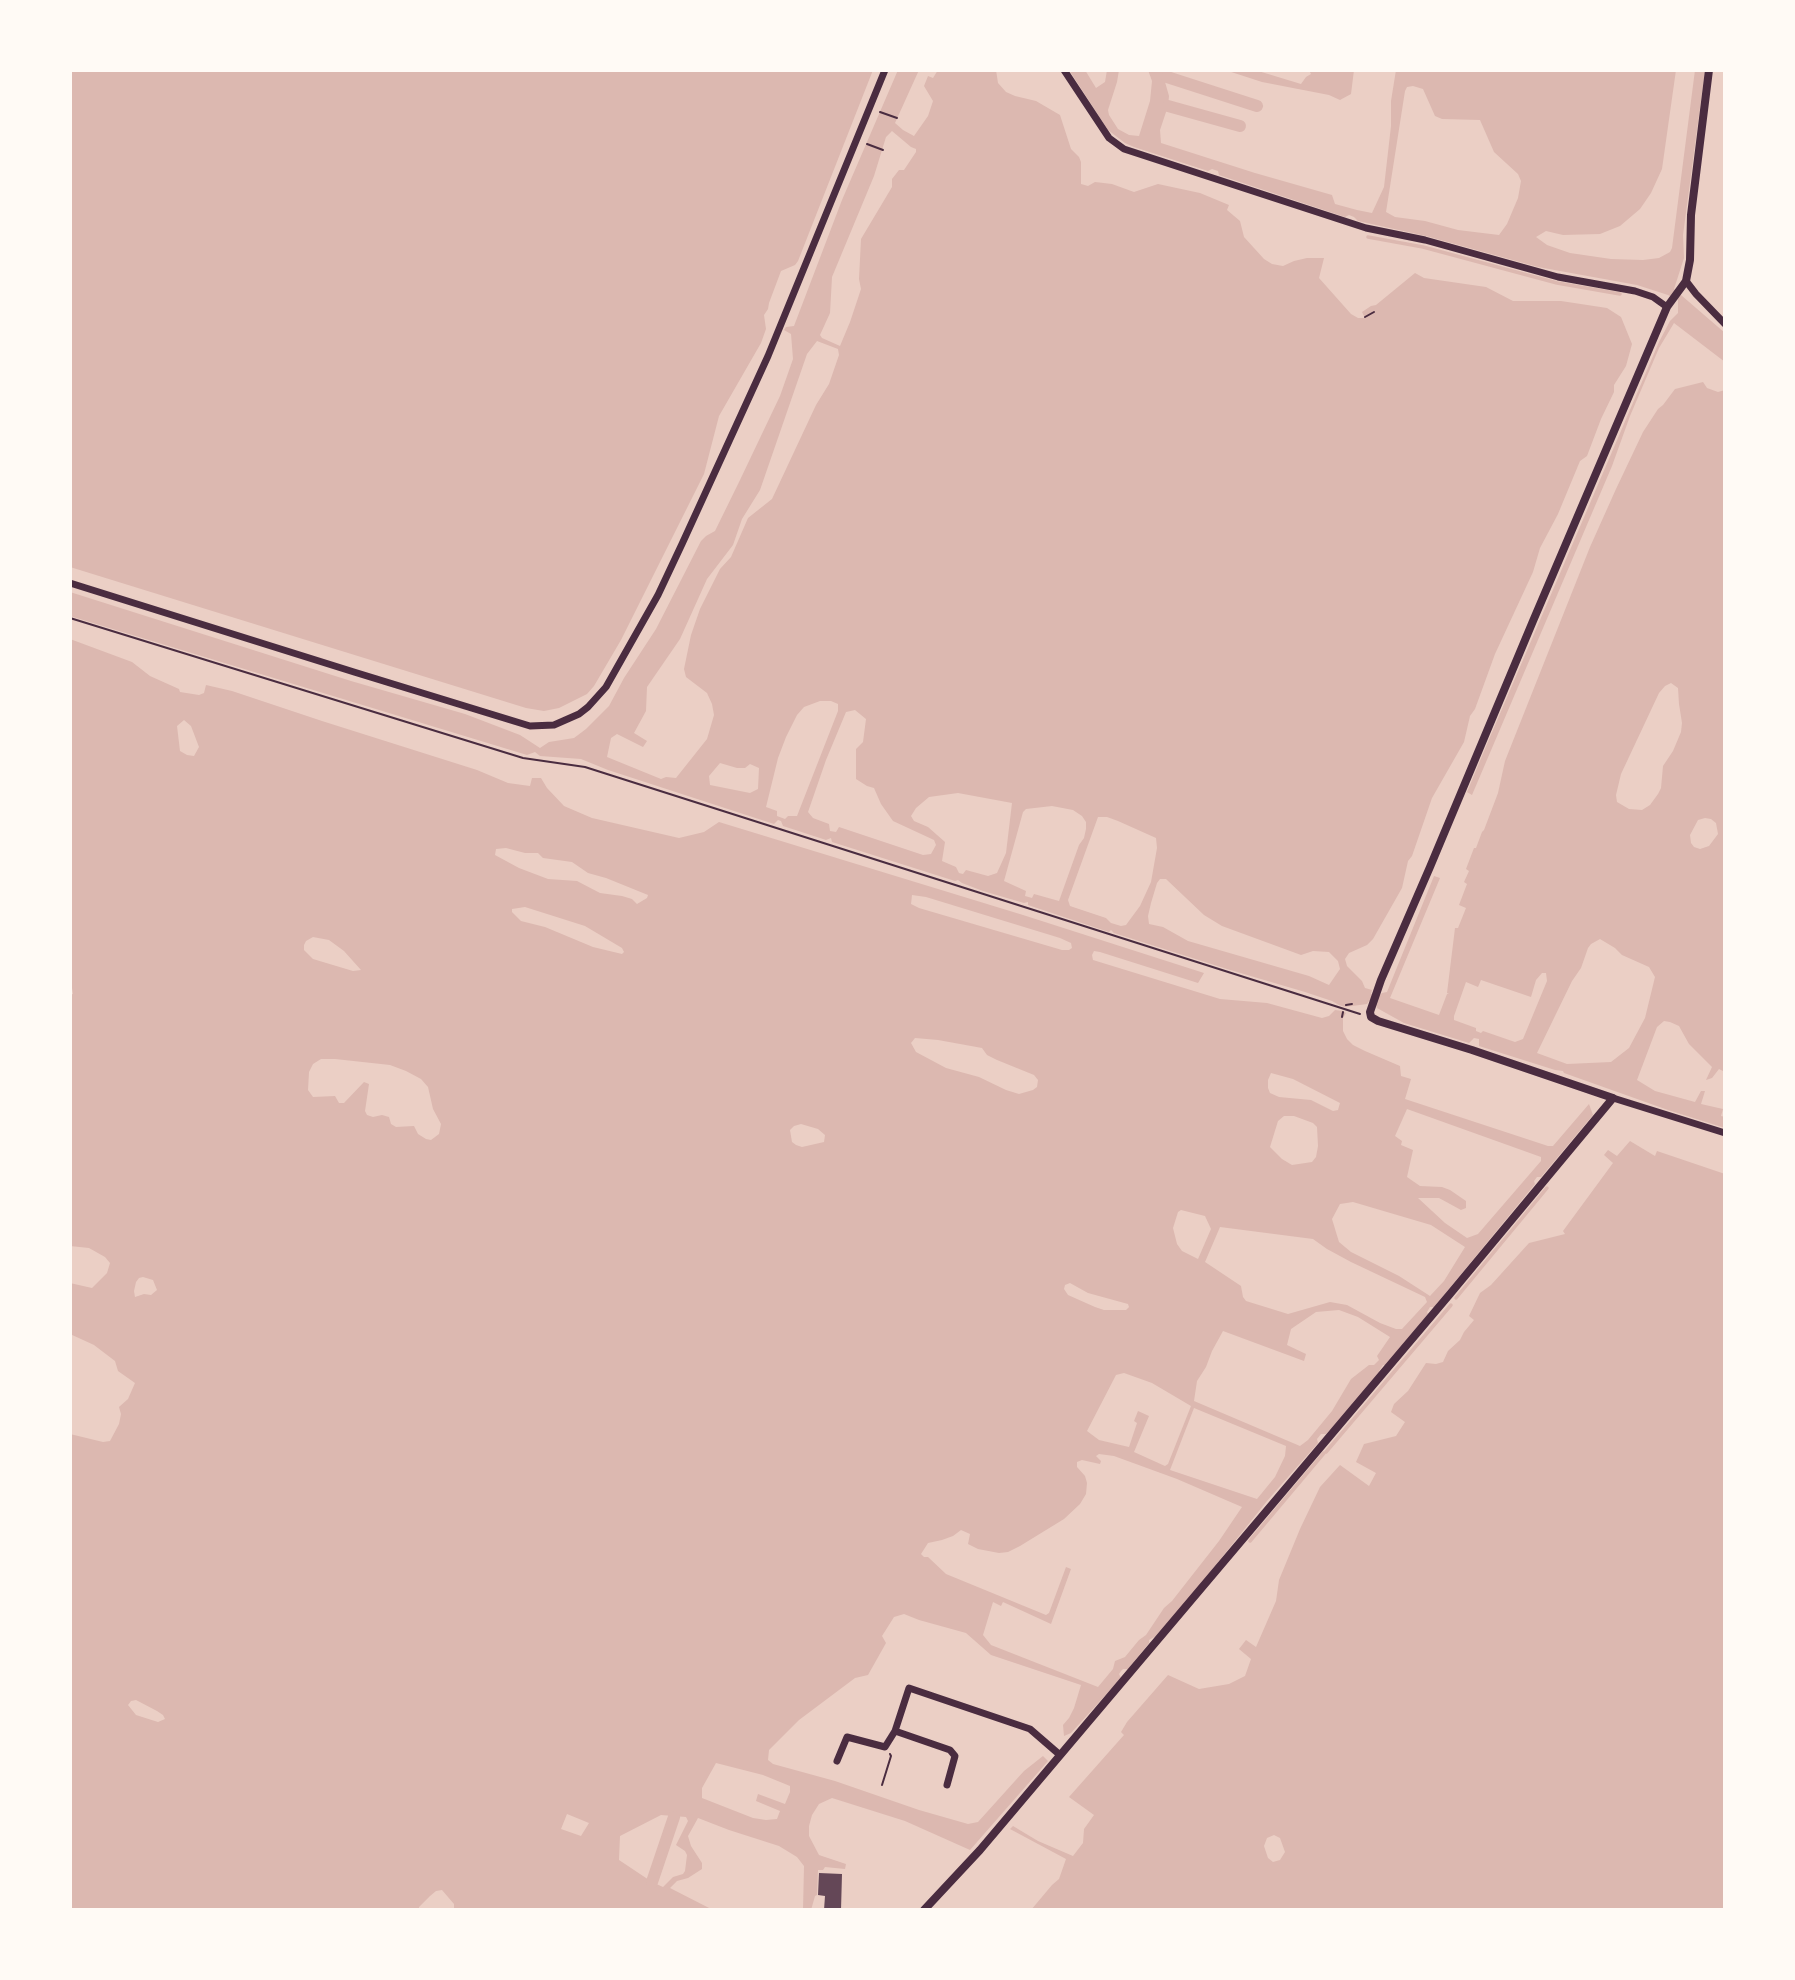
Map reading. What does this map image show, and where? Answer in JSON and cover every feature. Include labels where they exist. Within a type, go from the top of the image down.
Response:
[{"type":"street","points":[[70,583],[530,726],[566,721],[588,708],[606,687],[658,596],[763,369],[885,70]]},
{"type":"street","points":[[1064,70],[1109,138],[1124,149],[1366,228],[1424,240],[1558,277],[1635,291],[1653,297],[1667,307]]},
{"type":"street","points":[[1709,70],[1691,215],[1690,260],[1686,281],[1667,307],[1374,999],[1371,1017],[1725,1133]]},
{"type":"street","points":[[1686,281],[1725,324]]},
{"type":"street","points":[[924,1910],[980,1850],[1613,1098]]},
{"type":"street","points":[[837,1761],[847,1737],[885,1747],[895,1731],[909,1688],[1030,1729],[1060,1755]]},
{"type":"street","points":[[895,1731],[950,1750],[955,1756],[947,1785]]},
{"type":"path","points":[[880,112],[897,118]]},
{"type":"path","points":[[867,144],[883,150]]},
{"type":"path","points":[[1365,317],[1374,312]]},
{"type":"path","points":[[70,618],[523,758],[585,767],[1344,1011],[1371,1017]]},
{"type":"path","points":[[1346,1005],[1352,1004]]},
{"type":"path","points":[[1342,1017],[1344,1011]]},
{"type":"path","points":[[882,1785],[891,1756],[885,1747]]},
{"type":"shaded area","points":[[70,70],[1725,70],[1725,1910],[70,1910]]},
{"type":"shaded area","points":[[70,70],[873,70],[798,261],[781,271],[764,315],[766,329],[761,343],[719,416],[704,474],[621,640],[587,694],[559,708],[544,711],[526,708],[70,567]]},
{"type":"shaded area","points":[[898,70],[919,70],[895,123],[914,136],[928,116],[933,101],[924,86],[928,76],[933,78],[938,70],[996,70],[998,83],[1006,92],[1036,101],[1060,115],[1071,149],[1081,162],[1081,184],[1112,184],[1134,192],[1158,184],[1200,193],[1229,205],[1227,210],[1240,221],[1244,237],[1272,264],[1283,266],[1307,258],[1324,258],[1319,278],[1351,314],[1358,318],[1365,318],[1362,312],[1376,305],[1415,273],[1424,278],[1486,287],[1513,301],[1561,301],[1607,308],[1621,317],[1632,344],[1626,366],[1614,385],[1614,392],[1587,456],[1580,461],[1558,514],[1540,548],[1533,572],[1470,716],[1464,742],[1432,798],[1408,861],[1402,888],[1373,939],[1367,945],[1349,953],[1345,959],[1347,966],[1362,981],[1365,988],[1372,990],[1371,994],[1379,996],[1387,992],[1434,876],[1440,878],[1390,998],[1439,1015],[1449,994],[1455,928],[1458,928],[1466,908],[1459,905],[1467,884],[1464,882],[1469,871],[1466,869],[1498,793],[1505,761],[1590,547],[1616,489],[1643,432],[1675,389],[1703,382],[1707,388],[1718,392],[1725,390],[1725,1072],[1719,1069],[1712,1078],[1706,1080],[1712,1067],[1689,1044],[1679,1026],[1664,1021],[1657,1027],[1637,1080],[1655,1091],[1695,1102],[1701,1091],[1705,1091],[1701,1104],[1723,1109],[1721,1116],[1725,1117],[1725,1128],[1563,1071],[1479,1046],[1479,1039],[1474,1038],[1469,1043],[1404,1023],[1369,1001],[1367,1004],[1345,1007],[1111,930],[1109,932],[1028,905],[1028,902],[983,891],[958,880],[832,842],[831,838],[826,840],[783,826],[778,820],[774,824],[581,759],[540,756],[535,752],[527,755],[70,616],[70,592],[351,681],[465,714],[520,735],[540,748],[549,742],[574,738],[609,706],[656,629],[701,541],[715,531],[780,396],[793,359],[791,334],[784,330],[794,326],[842,200]],"holes":[[[892,131],[916,149],[904,170],[899,170],[892,179],[892,187],[861,239],[861,289],[840,346],[820,335],[830,313],[832,277],[874,176],[886,137]],[[817,341],[838,349],[839,355],[829,384],[816,405],[772,499],[748,518],[731,557],[720,569],[700,609],[691,635],[684,669],[686,677],[707,693],[712,704],[714,715],[707,739],[676,778],[661,779],[607,757],[611,738],[617,734],[643,747],[647,741],[634,733],[646,711],[647,687],[680,639],[707,579],[733,545],[742,519],[760,490],[807,354]],[[1671,683],[1678,688],[1681,732],[1663,766],[1661,788],[1650,805],[1642,810],[1629,809],[1617,802],[1621,774],[1659,693]],[[820,701],[838,704],[838,711],[797,816],[788,816],[785,819],[777,816],[777,811],[766,807],[786,737],[804,707]],[[855,710],[866,719],[863,742],[856,749],[856,779],[874,788],[893,821],[934,840],[936,845],[931,854],[923,855],[839,827],[836,832],[830,831],[829,824],[813,818],[808,812],[846,712]],[[720,763],[737,768],[745,768],[750,764],[759,768],[758,789],[750,793],[710,785],[709,776]],[[958,793],[1012,803],[1006,853],[997,873],[988,876],[966,870],[963,874],[959,873],[956,867],[942,861],[945,842],[928,827],[914,821],[911,816],[929,797]],[[1052,806],[1073,810],[1086,822],[1084,838],[1059,901],[1034,894],[1032,898],[1025,896],[1026,891],[1004,881],[1026,809]],[[1098,817],[1107,817],[1156,838],[1157,848],[1151,882],[1140,906],[1126,925],[1111,923],[1106,918],[1070,906],[1068,900]],[[1705,818],[1716,823],[1718,834],[1709,846],[1700,849],[1691,843],[1690,835],[1698,820]],[[1160,879],[1166,879],[1204,915],[1222,926],[1301,955],[1313,951],[1329,952],[1338,961],[1340,969],[1329,985],[1309,976],[1188,941],[1163,927],[1149,924],[1148,916],[1157,883]],[[1600,939],[1622,955],[1649,967],[1655,977],[1645,1018],[1629,1048],[1611,1062],[1567,1064],[1537,1053],[1581,968],[1588,948]],[[1542,973],[1546,973],[1547,981],[1523,1039],[1515,1042],[1483,1031],[1481,1033],[1476,1031],[1476,1028],[1454,1020],[1466,982],[1478,987],[1481,980],[1531,997],[1536,980]]]},
{"type":"shaded area","points":[[1069,70],[1085,70],[1096,88],[1105,82],[1107,70],[1119,70],[1109,115],[1118,129],[1129,135],[1139,136],[1150,101],[1152,81],[1148,70],[1167,70],[1165,82],[1169,96],[1160,130],[1161,143],[1332,195],[1335,204],[1372,213],[1384,187],[1396,70],[1676,70],[1662,169],[1640,209],[1620,226],[1600,234],[1563,235],[1546,231],[1536,237],[1547,245],[1570,253],[1643,260],[1659,258],[1672,248],[1695,70],[1705,70],[1683,235],[1684,258],[1674,289],[1725,333],[1725,362],[1674,323],[1659,348],[1612,466],[1472,795],[1467,792],[1659,342],[1670,321],[1678,313],[1678,300],[1637,285],[1538,267],[1426,236],[1358,221],[1349,215],[1345,217],[1219,175],[1218,171],[1212,169],[1208,171],[1134,147],[1108,130]],"holes":[[[1413,86],[1423,89],[1435,116],[1442,119],[1480,120],[1494,152],[1518,174],[1521,181],[1518,198],[1499,235],[1458,230],[1425,221],[1395,217],[1386,212],[1405,91],[1407,87]]]},
{"type":"shaded area","points":[[1225,70],[1255,70],[1301,84],[1311,74],[1309,70],[1354,70],[1351,94],[1340,100],[1329,95],[1262,82]]},
{"type":"shaded area","points":[[70,639],[132,662],[150,676],[179,689],[180,692],[199,695],[204,693],[206,685],[232,691],[477,770],[508,783],[530,786],[532,778],[541,778],[564,806],[592,818],[679,838],[704,832],[719,822],[1204,973],[1198,983],[1100,952],[1094,951],[1092,955],[1093,960],[1220,999],[1267,1003],[1322,1018],[1335,1010],[1343,1011],[1346,1013],[1343,1018],[1343,1031],[1353,1045],[1400,1066],[1401,1076],[1411,1079],[1405,1099],[1548,1146],[1553,1146],[1589,1104],[1593,1115],[1541,1177],[1537,1177],[1535,1184],[1434,1307],[1430,1307],[1428,1314],[1386,1365],[1383,1365],[1379,1374],[1343,1417],[1326,1434],[1321,1434],[1317,1439],[1318,1443],[1267,1501],[1186,1602],[1156,1636],[1149,1640],[1128,1669],[1121,1671],[1121,1678],[1071,1733],[1064,1736],[1063,1725],[1074,1708],[1081,1685],[991,1655],[966,1633],[904,1614],[894,1617],[882,1636],[886,1643],[868,1675],[855,1678],[799,1720],[769,1750],[768,1760],[773,1764],[968,1824],[978,1822],[1024,1771],[1043,1756],[1048,1761],[970,1850],[905,1821],[832,1798],[819,1804],[812,1815],[809,1836],[819,1855],[846,1864],[845,1869],[825,1867],[818,1870],[817,1895],[811,1910],[803,1910],[804,1866],[797,1857],[779,1846],[698,1818],[688,1836],[702,1863],[702,1869],[677,1881],[670,1888],[713,1910],[454,1910],[454,1904],[442,1890],[430,1896],[419,1910],[70,1910],[70,1434],[103,1442],[110,1441],[119,1424],[119,1407],[128,1399],[135,1383],[118,1371],[115,1361],[94,1345],[70,1334],[70,1283],[92,1288],[107,1273],[110,1263],[89,1248],[70,1246],[70,995],[73,994],[70,987]],"holes":[[[184,720],[191,726],[199,747],[194,756],[180,751],[177,726]],[[496,849],[538,853],[543,858],[572,862],[588,873],[648,895],[637,904],[622,896],[600,893],[577,881],[548,879],[495,855]],[[912,895],[926,897],[1071,943],[1072,948],[1062,950],[919,908],[911,904]],[[525,907],[585,926],[622,948],[624,952],[622,954],[593,947],[545,927],[521,921],[512,909]],[[313,937],[329,940],[344,951],[361,970],[353,971],[313,959],[304,950],[306,941]],[[915,1038],[982,1048],[987,1055],[1034,1075],[1038,1080],[1037,1087],[1033,1090],[1019,1094],[979,1077],[946,1068],[916,1052],[911,1043]],[[321,1059],[390,1065],[421,1079],[428,1087],[433,1109],[441,1124],[439,1134],[431,1140],[426,1139],[418,1134],[414,1126],[396,1127],[391,1124],[389,1117],[367,1115],[365,1111],[369,1084],[364,1082],[344,1103],[339,1103],[335,1096],[313,1097],[308,1090],[309,1072],[313,1064]],[[1271,1073],[1293,1079],[1340,1103],[1338,1110],[1333,1111],[1311,1100],[1279,1097],[1270,1093],[1268,1088]],[[1407,1109],[1541,1157],[1541,1161],[1478,1234],[1467,1238],[1445,1223],[1418,1198],[1439,1198],[1461,1210],[1466,1208],[1466,1201],[1450,1190],[1420,1186],[1407,1177],[1413,1150],[1401,1145],[1402,1141],[1395,1136]],[[1284,1116],[1294,1116],[1317,1127],[1316,1157],[1312,1162],[1292,1165],[1270,1147],[1278,1121]],[[801,1124],[818,1129],[825,1135],[824,1142],[802,1147],[792,1142],[790,1130]],[[1353,1202],[1431,1225],[1465,1247],[1444,1281],[1430,1296],[1399,1276],[1351,1252],[1339,1242],[1332,1219],[1340,1204]],[[1181,1210],[1205,1216],[1211,1229],[1198,1259],[1182,1251],[1177,1244],[1173,1228],[1178,1212]],[[1220,1227],[1313,1239],[1351,1262],[1425,1297],[1427,1302],[1402,1329],[1396,1329],[1347,1305],[1330,1302],[1288,1314],[1246,1301],[1241,1286],[1205,1262]],[[139,1278],[153,1280],[157,1290],[151,1295],[135,1297],[134,1291]],[[1070,1283],[1088,1293],[1128,1304],[1129,1307],[1126,1310],[1104,1310],[1068,1295],[1064,1289],[1065,1285]],[[1339,1310],[1358,1317],[1390,1337],[1377,1356],[1379,1360],[1351,1379],[1332,1411],[1300,1446],[1194,1401],[1197,1381],[1223,1331],[1304,1361],[1306,1354],[1287,1345],[1291,1329],[1316,1312]],[[1124,1373],[1152,1383],[1191,1406],[1165,1466],[1134,1452],[1149,1416],[1138,1411],[1129,1447],[1099,1440],[1087,1431],[1116,1375]],[[1194,1408],[1286,1446],[1285,1456],[1275,1477],[1257,1499],[1170,1470]],[[1099,1454],[1114,1456],[1242,1507],[1146,1635],[1125,1657],[1115,1661],[1113,1669],[1098,1687],[991,1645],[983,1635],[993,1602],[1001,1606],[1003,1602],[1051,1624],[1071,1569],[1066,1567],[1046,1615],[946,1574],[921,1554],[928,1543],[953,1536],[961,1530],[970,1534],[968,1544],[978,1549],[999,1553],[1020,1546],[1064,1519],[1080,1504],[1086,1494],[1087,1483],[1077,1467],[1077,1462],[1082,1460],[1100,1464],[1101,1461],[1096,1456]],[[136,1700],[157,1711],[165,1719],[158,1722],[136,1715],[128,1705]],[[716,1763],[763,1775],[790,1786],[785,1804],[758,1794],[756,1801],[780,1811],[777,1819],[753,1818],[702,1798],[702,1788]],[[567,1814],[589,1823],[581,1836],[561,1829]],[[661,1815],[686,1817],[688,1821],[676,1845],[687,1855],[685,1871],[673,1877],[663,1887],[619,1860],[620,1836]]]},
{"type":"shaded area","points":[[1630,1141],[1655,1156],[1657,1151],[1725,1174],[1725,1910],[1031,1910],[1059,1879],[1066,1859],[1010,1829],[1013,1826],[1038,1841],[1073,1856],[1083,1843],[1084,1829],[1094,1815],[1069,1797],[1124,1735],[1121,1732],[1127,1722],[1168,1675],[1199,1689],[1229,1684],[1245,1676],[1251,1659],[1239,1649],[1246,1640],[1256,1647],[1276,1601],[1279,1580],[1320,1487],[1340,1465],[1369,1486],[1376,1473],[1356,1462],[1364,1444],[1396,1436],[1405,1422],[1391,1412],[1394,1404],[1408,1391],[1426,1363],[1443,1362],[1448,1351],[1460,1340],[1474,1320],[1469,1316],[1480,1293],[1491,1285],[1529,1243],[1565,1234],[1563,1231],[1613,1163],[1604,1155],[1608,1150],[1617,1156]],"holes":[[[1274,1835],[1280,1838],[1285,1852],[1280,1860],[1273,1862],[1268,1858],[1264,1846],[1267,1838]]]},
{"type":"building","points":[[819,1873],[842,1874],[841,1910],[824,1910],[825,1896],[818,1895]]},
{"type":"waterway","points":[[1167,77],[1257,106]]},
{"type":"waterway","points":[[1168,106],[1240,126]]},
{"type":"waterway","points":[[1368,237],[1423,247],[1557,283],[1620,294]]},
{"type":"waterway","points":[[1456,1298],[1547,1188]]},
{"type":"waterway","points":[[1326,1452],[1451,1305]]},
{"type":"waterway","points":[[1250,1541],[1324,1453]]},
{"type":"waterway","points":[[652,1882],[674,1817]]}]
